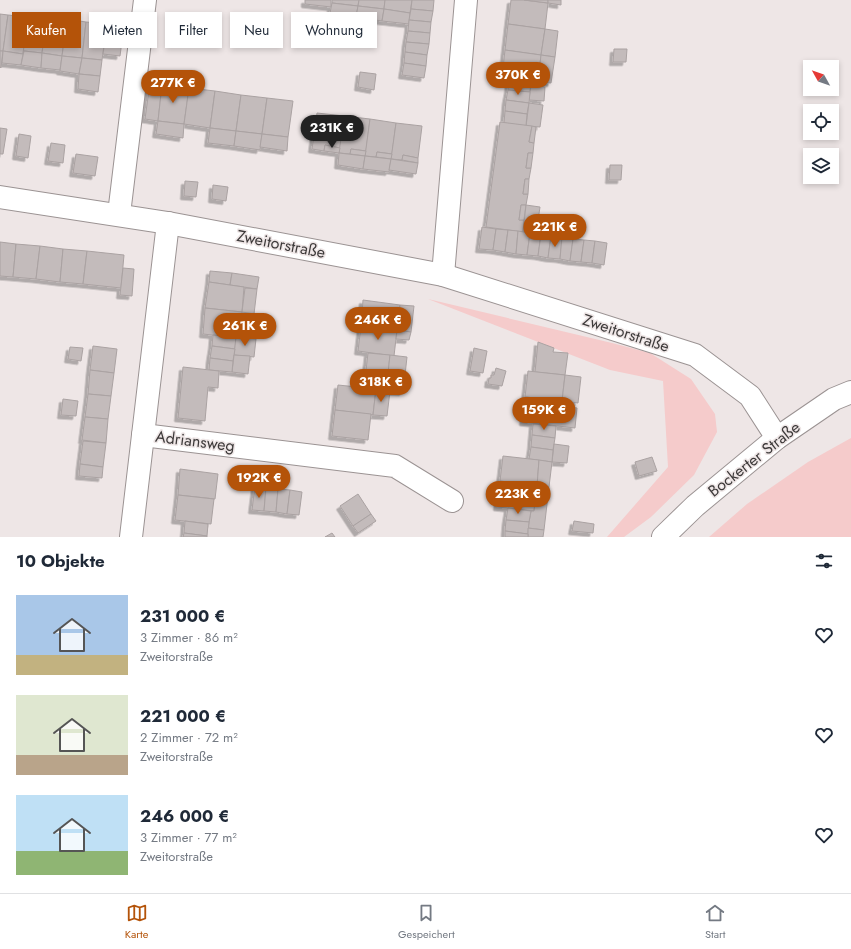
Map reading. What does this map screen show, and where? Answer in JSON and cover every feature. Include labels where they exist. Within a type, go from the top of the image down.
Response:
[{"type":"street","points":[[119,214],[145,0]]},
{"type":"street","points":[[443,275],[466,0]]},
{"type":"street","name":"Zweitorstraße","points":[[0,197],[119,214],[443,275],[695,355],[750,396],[777,438]]},
{"type":"street","name":"Adriansweg","points":[[131,537],[168,223]]},
{"type":"street","name":"Bockerter Straße","points":[[663,537],[695,506],[777,438],[834,399],[851,392]]},
{"type":"street","name":"Adriansweg","points":[[144,435],[395,466],[452,501]]},
{"type":"shaded area","points":[[428,299],[650,353],[691,379],[715,414],[717,432],[694,475],[651,517],[624,537],[607,537],[668,467],[663,381],[610,370]]},
{"type":"shaded area","points":[[851,438],[851,537],[709,537],[747,504],[808,462]]},
{"type":"building","points":[[305,0],[331,0],[331,7],[305,4]]},
{"type":"building","points":[[332,0],[359,0],[358,6],[332,3]]},
{"type":"building","points":[[359,0],[385,0],[384,9],[358,6]]},
{"type":"building","points":[[385,0],[412,0],[410,13],[384,9]]},
{"type":"building","points":[[412,0],[434,0],[433,11],[411,9]]},
{"type":"building","points":[[511,0],[548,3],[545,29],[508,24]]},
{"type":"building","points":[[524,0],[548,0],[548,3]]},
{"type":"building","points":[[548,0],[561,0],[561,5],[548,3]]},
{"type":"building","points":[[332,3],[358,6],[357,12],[330,12]]},
{"type":"building","points":[[358,6],[384,9],[382,21],[377,20],[377,12],[357,12]]},
{"type":"building","points":[[384,9],[410,13],[409,24],[382,21]]},
{"type":"building","points":[[411,9],[433,11],[431,22],[409,20]]},
{"type":"building","points":[[0,14],[8,15],[3,51],[0,51]]},
{"type":"building","points":[[8,15],[12,15],[12,48],[24,48],[23,54],[3,51]]},
{"type":"building","points":[[409,20],[431,22],[430,33],[408,31]]},
{"type":"building","points":[[81,21],[86,22],[82,58],[62,56],[63,48],[81,48]]},
{"type":"building","points":[[86,22],[89,22],[89,48],[104,48],[102,60],[82,58]]},
{"type":"building","points":[[508,24],[545,29],[541,55],[505,50]]},
{"type":"building","points":[[545,29],[558,31],[555,57],[541,55]]},
{"type":"building","points":[[408,31],[430,33],[429,44],[406,42]]},
{"type":"building","points":[[406,42],[429,44],[427,55],[405,52]]},
{"type":"building","points":[[24,48],[43,48],[42,53],[24,51],[23,54]]},
{"type":"building","points":[[43,48],[63,48],[62,56],[42,53]]},
{"type":"building","points":[[104,48],[121,48],[120,56],[103,54]]},
{"type":"building","points":[[614,49],[627,49],[626,62],[613,62]]},
{"type":"building","points":[[505,50],[541,55],[538,82],[502,77]]},
{"type":"building","points":[[0,51],[3,51],[1,68],[0,67]]},
{"type":"building","points":[[3,51],[23,54],[21,65],[2,63]]},
{"type":"building","points":[[24,51],[42,53],[41,68],[21,65]]},
{"type":"building","points":[[405,52],[427,55],[426,66],[404,63]]},
{"type":"building","points":[[42,53],[62,56],[60,70],[41,68]]},
{"type":"building","points":[[541,55],[555,57],[551,83],[538,82]]},
{"type":"building","points":[[62,56],[82,58],[79,74],[60,71]]},
{"type":"building","points":[[82,58],[102,60],[100,76],[79,74]]},
{"type":"building","points":[[404,63],[426,66],[424,78],[402,75]]},
{"type":"building","points":[[360,72],[376,74],[374,90],[358,87]]},
{"type":"building","points":[[79,74],[100,76],[98,92],[78,89]]},
{"type":"building","points":[[509,78],[531,81],[530,92],[508,90]]},
{"type":"building","points":[[150,83],[162,85],[158,121],[145,119]]},
{"type":"building","points":[[162,85],[189,88],[184,124],[158,121]]},
{"type":"building","points":[[531,85],[545,87],[544,101],[529,100]]},
{"type":"building","points":[[189,88],[215,91],[210,128],[184,124]]},
{"type":"building","points":[[508,90],[530,92],[529,103],[506,100]]},
{"type":"building","points":[[215,91],[241,95],[236,131],[210,128]]},
{"type":"building","points":[[241,95],[267,98],[262,134],[236,131]]},
{"type":"building","points":[[267,98],[293,101],[288,137],[262,134]]},
{"type":"building","points":[[506,100],[529,103],[527,114],[505,111]]},
{"type":"building","points":[[529,103],[543,105],[540,127],[526,126]]},
{"type":"building","points":[[505,111],[527,114],[526,126],[504,123]]},
{"type":"building","points":[[317,113],[344,116],[340,148],[325,145],[324,151],[312,149]]},
{"type":"building","points":[[344,116],[370,119],[366,151],[351,149],[350,154],[339,153]]},
{"type":"building","points":[[370,119],[396,123],[392,154],[377,152],[376,157],[365,156]]},
{"type":"building","points":[[158,121],[184,124],[183,138],[156,134]]},
{"type":"building","points":[[500,122],[532,126],[529,142],[534,143],[533,153],[528,153],[526,168],[531,168],[529,179],[525,179],[523,194],[528,194],[526,205],[521,205],[519,220],[524,220],[523,232],[486,227]]},
{"type":"building","points":[[396,123],[422,126],[418,158],[403,155],[402,160],[391,159]]},
{"type":"building","points":[[532,126],[536,127],[534,143],[529,142]]},
{"type":"building","points":[[0,128],[7,129],[3,154],[0,154]]},
{"type":"building","points":[[210,128],[236,131],[234,146],[208,143]]},
{"type":"building","points":[[236,131],[262,134],[260,150],[234,146]]},
{"type":"building","points":[[19,134],[31,136],[28,158],[16,156]]},
{"type":"building","points":[[262,134],[288,137],[287,151],[260,147]]},
{"type":"building","points":[[51,143],[65,145],[63,163],[48,161]]},
{"type":"building","points":[[325,145],[340,148],[339,153],[324,151]]},
{"type":"building","points":[[351,149],[366,151],[365,156],[350,154]]},
{"type":"building","points":[[377,152],[392,154],[391,159],[376,157]]},
{"type":"building","points":[[339,153],[365,156],[363,169],[338,165]]},
{"type":"building","points":[[528,153],[533,153],[531,168],[526,168]]},
{"type":"building","points":[[76,154],[98,157],[95,176],[73,173]]},
{"type":"building","points":[[403,155],[418,158],[418,163],[402,160]]},
{"type":"building","points":[[365,156],[391,159],[389,172],[363,169]]},
{"type":"building","points":[[391,159],[418,163],[416,174],[389,170]]},
{"type":"building","points":[[610,165],[622,165],[621,180],[609,180]]},
{"type":"building","points":[[525,179],[529,179],[528,194],[523,194]]},
{"type":"building","points":[[185,181],[198,182],[196,197],[184,196]]},
{"type":"building","points":[[213,185],[228,187],[226,201],[212,199]]},
{"type":"building","points":[[521,205],[526,205],[524,220],[519,220]]},
{"type":"building","points":[[526,205],[540,207],[536,234],[523,232]]},
{"type":"building","points":[[482,227],[496,229],[493,250],[479,249]]},
{"type":"building","points":[[496,229],[508,230],[505,252],[493,250]]},
{"type":"building","points":[[508,230],[518,231],[516,254],[505,252]]},
{"type":"building","points":[[518,231],[530,233],[527,255],[516,254]]},
{"type":"building","points":[[530,233],[541,234],[538,256],[527,255]]},
{"type":"building","points":[[541,234],[551,236],[548,258],[538,256]]},
{"type":"building","points":[[551,236],[562,237],[560,259],[548,258]]},
{"type":"building","points":[[562,237],[573,239],[570,261],[560,259]]},
{"type":"building","points":[[573,239],[584,240],[581,262],[570,261]]},
{"type":"building","points":[[584,240],[595,241],[592,263],[581,262]]},
{"type":"building","points":[[595,241],[607,243],[604,265],[592,263]]},
{"type":"building","points":[[0,242],[16,244],[13,277],[0,276]]},
{"type":"building","points":[[16,244],[40,246],[36,279],[13,277]]},
{"type":"building","points":[[40,246],[63,249],[60,282],[36,279]]},
{"type":"building","points":[[63,249],[87,251],[83,284],[60,282]]},
{"type":"building","points":[[87,251],[124,255],[121,288],[83,284]]},
{"type":"building","points":[[123,268],[134,269],[132,296],[120,295]]},
{"type":"building","points":[[210,271],[232,273],[230,285],[209,282]]},
{"type":"building","points":[[232,273],[259,277],[257,289],[230,285]]},
{"type":"building","points":[[209,282],[244,287],[242,312],[205,308]]},
{"type":"building","points":[[245,288],[257,289],[254,314],[242,312]]},
{"type":"building","points":[[363,300],[400,305],[397,330],[361,326]]},
{"type":"building","points":[[400,305],[414,306],[411,332],[397,330]]},
{"type":"building","points":[[205,308],[242,312],[239,338],[203,334]]},
{"type":"building","points":[[361,326],[397,330],[394,356],[358,351]]},
{"type":"building","points":[[397,330],[411,332],[409,340],[396,339]]},
{"type":"building","points":[[213,335],[236,337],[235,349],[212,346]]},
{"type":"building","points":[[236,337],[256,339],[254,357],[234,355]]},
{"type":"building","points":[[538,342],[554,348],[553,352],[568,353],[565,375],[535,372]]},
{"type":"building","points":[[93,346],[117,349],[114,373],[90,370]]},
{"type":"building","points":[[212,346],[235,349],[233,361],[210,358]]},
{"type":"building","points":[[70,347],[83,348],[81,361],[68,359]]},
{"type":"building","points":[[474,348],[487,351],[483,373],[470,371]]},
{"type":"building","points":[[368,353],[390,355],[386,391],[364,388]]},
{"type":"building","points":[[234,355],[250,356],[248,374],[232,372]]},
{"type":"building","points":[[390,355],[407,357],[405,375],[388,373]]},
{"type":"building","points":[[210,358],[233,361],[232,372],[209,370]]},
{"type":"building","points":[[183,367],[219,371],[218,388],[208,387],[205,421],[178,418]]},
{"type":"building","points":[[496,368],[506,371],[502,386],[488,384],[489,378],[491,378],[491,375],[494,375]]},
{"type":"building","points":[[90,370],[114,373],[111,396],[88,394]]},
{"type":"building","points":[[528,371],[565,375],[562,401],[525,397]]},
{"type":"building","points":[[388,373],[405,375],[403,392],[386,391]]},
{"type":"building","points":[[565,375],[581,377],[578,403],[562,401]]},
{"type":"building","points":[[338,385],[376,389],[373,415],[335,410]]},
{"type":"building","points":[[376,389],[390,391],[387,416],[373,415]]},
{"type":"building","points":[[88,394],[111,396],[108,419],[85,417]]},
{"type":"building","points":[[526,397],[562,401],[562,406],[577,408],[575,428],[523,422]]},
{"type":"building","points":[[63,399],[78,401],[76,416],[61,415]]},
{"type":"building","points":[[562,401],[574,403],[574,407],[562,406]]},
{"type":"building","points":[[335,410],[371,414],[368,440],[332,436]]},
{"type":"building","points":[[85,417],[108,419],[106,443],[82,440]]},
{"type":"building","points":[[533,424],[556,426],[555,438],[532,435]]},
{"type":"building","points":[[532,435],[555,438],[553,450],[531,447]]},
{"type":"building","points":[[83,441],[106,443],[103,467],[80,464]]},
{"type":"building","points":[[554,444],[569,446],[567,463],[552,462]]},
{"type":"building","points":[[531,447],[553,450],[552,462],[529,459]]},
{"type":"building","points":[[503,456],[539,460],[537,486],[500,481]]},
{"type":"building","points":[[652,457],[657,471],[639,476],[635,462]]},
{"type":"building","points":[[539,460],[552,462],[549,487],[537,486]]},
{"type":"building","points":[[80,464],[103,467],[102,478],[79,476]]},
{"type":"building","points":[[180,469],[218,474],[215,499],[178,495]]},
{"type":"building","points":[[500,481],[537,486],[534,511],[497,507]]},
{"type":"building","points":[[255,486],[266,487],[264,511],[252,510]]},
{"type":"building","points":[[537,486],[549,487],[544,530],[528,528],[531,511],[534,511]]},
{"type":"building","points":[[266,487],[278,489],[276,512],[264,511]]},
{"type":"building","points":[[278,489],[290,490],[287,514],[276,512]]},
{"type":"building","points":[[290,490],[302,492],[299,515],[287,514]]},
{"type":"building","points":[[358,494],[371,514],[353,526],[340,506]]},
{"type":"building","points":[[178,495],[214,499],[211,524],[175,520]]},
{"type":"building","points":[[508,508],[531,511],[529,522],[506,520]]},
{"type":"building","points":[[371,514],[376,521],[358,533],[353,526]]},
{"type":"building","points":[[506,520],[529,522],[528,534],[505,531]]},
{"type":"building","points":[[185,521],[208,524],[207,536],[184,533]]},
{"type":"building","points":[[574,521],[594,524],[593,533],[572,531]]},
{"type":"building","points":[[528,528],[544,530],[543,537],[528,537]]},
{"type":"building","points":[[505,531],[528,534],[528,537],[505,537]]},
{"type":"building","points":[[184,533],[207,536],[207,537],[183,537]]},
{"type":"building","points":[[332,533],[335,537],[325,537]]}]
